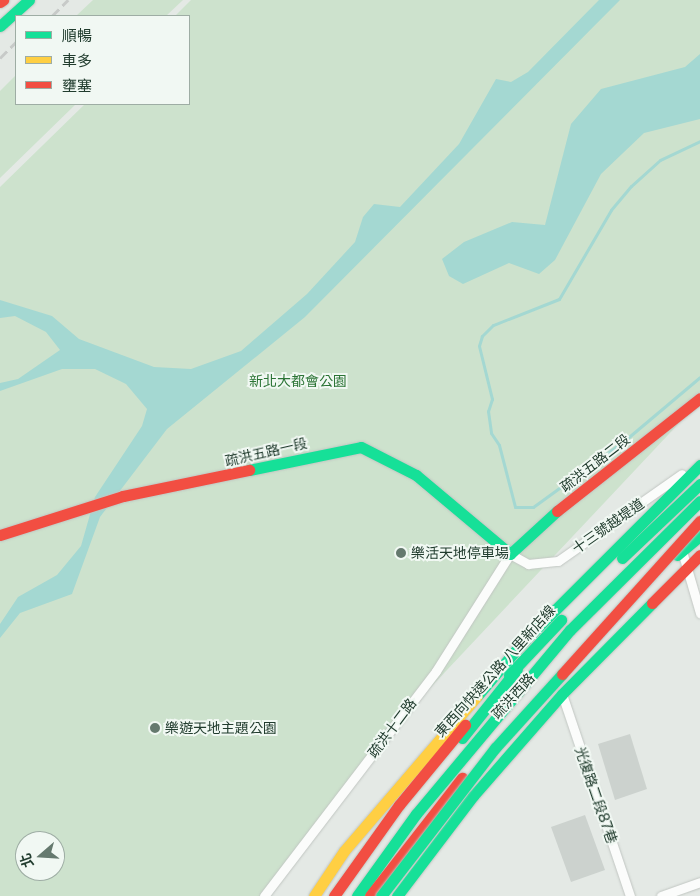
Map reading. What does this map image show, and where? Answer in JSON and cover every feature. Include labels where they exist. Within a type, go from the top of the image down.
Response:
[{"type":"main road","points":[[0,26],[26,1]]},
{"type":"main road","name":"疏洪五路二段","points":[[510,554],[526,536],[700,398]]},
{"type":"main road","name":"疏洪五路一段","points":[[0,534],[86,505],[123,496],[361,447],[416,475],[510,554]]},
{"type":"main road","points":[[314,896],[344,851],[440,736],[558,607],[700,465]]},
{"type":"main road","name":"東西向快速公路 八里新店線","points":[[334,896],[399,805],[514,669],[700,484]]},
{"type":"main road","name":"東西向快速公路 八里新店線","points":[[357,896],[416,814],[570,630],[700,501]]},
{"type":"main road","points":[[381,896],[501,741],[700,521]]},
{"type":"main road","name":"疏洪西路","points":[[370,896],[530,698],[602,621],[700,536]]},
{"type":"main road","points":[[397,896],[474,796],[562,694],[700,555]]},
{"type":"main road","points":[[342,896],[363,866],[506,684],[558,607]]},
{"type":"street","name":"十三號越堤道","points":[[510,554],[528,564],[558,561],[700,461]]},
{"type":"street","points":[[682,552],[700,613]]},
{"type":"street","name":"疏洪十二路","points":[[264,896],[436,671],[510,554]]},
{"type":"street","name":"光復路二段87巷","points":[[562,694],[630,896]]},
{"type":"street","points":[[661,896],[700,882]]},
{"type":"green space","points":[[93,0],[183,0],[167,15],[77,15]]},
{"type":"green space","name":"新北大都會公園","points":[[191,0],[700,0],[700,401],[399,721],[261,896],[0,896],[0,187],[84,105],[190,105],[190,15],[176,15]]},
{"type":"green space","points":[[15,76],[15,105],[75,105],[0,178],[0,91]]},
{"type":"water","points":[[599,0],[620,0],[305,317],[167,429],[100,517],[72,594],[20,613],[0,638],[0,624],[18,597],[57,575],[81,546],[95,497],[142,426],[147,409],[126,384],[95,369],[62,369],[0,391],[0,383],[18,379],[60,350],[46,332],[15,316],[0,318],[0,300],[52,316],[79,339],[154,367],[191,369],[241,351],[307,294],[355,242],[363,217],[374,204],[400,207],[459,144],[496,79],[511,82],[528,72]]},
{"type":"water","points":[[700,54],[700,119],[644,133],[601,174],[555,260],[539,274],[509,263],[463,284],[449,276],[442,259],[464,242],[512,222],[545,225],[571,124],[601,89],[685,67]]},
{"type":"building","points":[[630,734],[647,789],[615,800],[598,744]]},
{"type":"building","points":[[585,815],[605,870],[571,882],[551,827]]},
{"type":"waterway","points":[[700,141],[660,160],[631,186],[611,210],[559,299],[493,325],[482,336],[479,346],[492,399],[488,411],[491,433],[499,445],[515,507],[533,507],[624,441],[700,377]]},
{"type":"railway","points":[[53,15],[68,0]]},
{"type":"railway","points":[[0,58],[15,43]]},
{"type":"traffic: fast","points":[[0,26],[29,0]]},
{"type":"traffic: fast","points":[[249,470],[361,447],[416,475],[510,554],[557,511]]},
{"type":"traffic: fast","points":[[477,696],[522,643],[700,465]]},
{"type":"traffic: fast","points":[[622,558],[700,484]]},
{"type":"traffic: fast","points":[[357,896],[416,814],[570,630],[700,501]]},
{"type":"traffic: fast","points":[[677,555],[700,536]]},
{"type":"traffic: fast","points":[[397,896],[473,796],[562,694],[652,603]]},
{"type":"traffic: fast","points":[[509,675],[561,620]]},
{"type":"traffic: fast","points":[[462,738],[517,669]]},
{"type":"traffic: fast","points":[[381,896],[495,748],[562,674]]},
{"type":"traffic: slow","points":[[314,896],[344,851],[477,696]]},
{"type":"traffic: jam","points":[[557,511],[700,398]]},
{"type":"traffic: jam","points":[[0,535],[123,496],[249,470]]},
{"type":"traffic: jam","points":[[562,674],[700,521]]},
{"type":"traffic: jam","points":[[652,603],[700,555]]},
{"type":"traffic: jam","points":[[334,896],[399,805],[465,725]]},
{"type":"traffic: jam","points":[[370,896],[462,778]]},
{"type":"place","name":"樂活天地停車場","points":[[401,553]]},
{"type":"place","name":"樂遊天地主題公園","points":[[155,728]]}]
